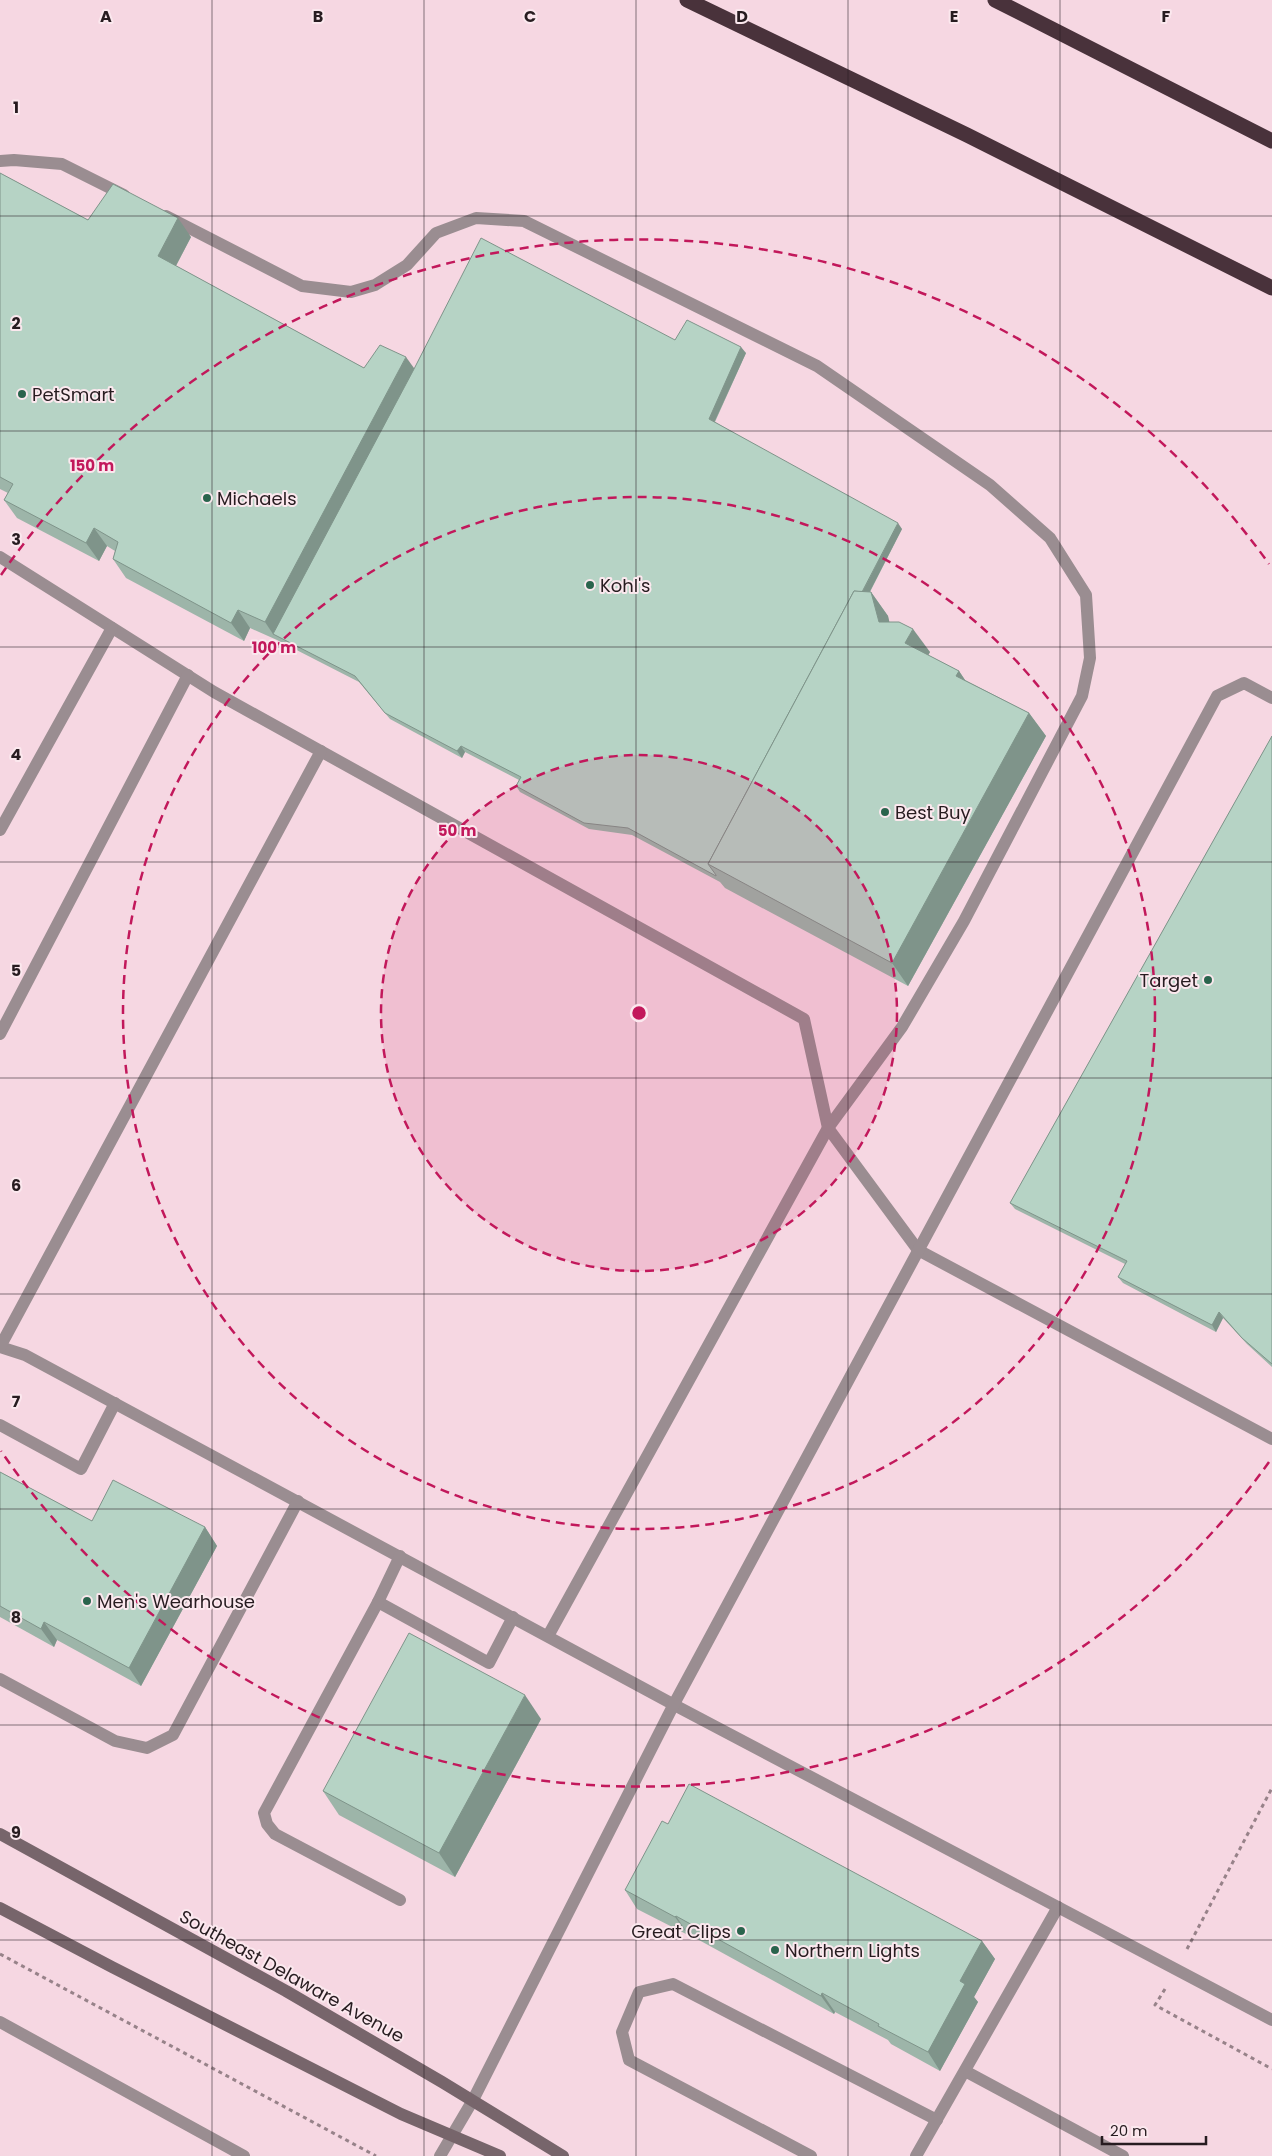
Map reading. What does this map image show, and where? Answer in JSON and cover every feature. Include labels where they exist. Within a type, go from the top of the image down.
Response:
[{"type":"highway","points":[[687,0],[968,135],[1272,288]]},
{"type":"highway","points":[[995,0],[1272,141]]},
{"type":"main road","name":"Southeast Delaware Avenue","points":[[0,1834],[286,1990],[473,2100],[563,2156]]},
{"type":"main road","points":[[0,1908],[121,1972],[392,2109],[500,2156]]},
{"type":"lane","points":[[0,161],[14,160],[62,164],[139,202]]},
{"type":"lane","points":[[156,211],[302,286],[351,292],[375,285],[407,265],[436,233],[476,218],[524,221],[817,366],[990,485],[1050,538],[1086,595],[1090,658],[1082,696],[964,921],[902,1027],[828,1128],[548,1636]]},
{"type":"lane","points":[[0,557],[188,675],[321,751],[804,1019],[828,1128],[918,1250],[1272,1439]]},
{"type":"lane","points":[[0,830],[112,628]]},
{"type":"lane","points":[[0,1034],[188,675]]},
{"type":"lane","points":[[440,2156],[473,2100],[674,1704],[1217,696],[1244,683],[1272,698]]},
{"type":"lane","points":[[321,751],[0,1347],[26,1354],[674,1704],[1272,2020]]},
{"type":"lane","points":[[0,1425],[82,1469],[115,1403]]},
{"type":"lane","points":[[0,1679],[115,1741],[147,1748],[173,1735],[298,1501]]},
{"type":"lane","points":[[400,1556],[378,1602],[264,1813],[267,1824],[275,1834],[400,1900]]},
{"type":"lane","points":[[378,1602],[489,1663],[513,1617]]},
{"type":"lane","points":[[916,2156],[1058,1907]]},
{"type":"lane","points":[[811,2156],[629,2060],[622,2032],[639,1992],[673,1984],[937,2120]]},
{"type":"lane","points":[[0,2022],[244,2156]]},
{"type":"lane","points":[[965,2071],[1123,2156]]},
{"type":"path","points":[[1272,1788],[1176,1970],[1155,2005],[1272,2069]]},
{"type":"path","points":[[0,1954],[376,2156]]},
{"type":"building","points":[[0,173],[88,220],[113,184],[178,218],[158,256],[364,368],[380,345],[406,357],[265,622],[238,610],[231,623],[113,559],[118,542],[94,528],[86,543],[4,500],[13,484],[0,477]]},
{"type":"building","name":"Kohl's","points":[[481,238],[675,340],[687,320],[741,347],[709,419],[898,523],[862,592],[854,591],[708,864],[716,876],[628,828],[584,823],[516,786],[521,777],[461,746],[457,751],[385,713],[355,676],[273,634],[414,369]]},
{"type":"building","name":"Best Buy","points":[[854,591],[871,592],[879,622],[899,622],[913,629],[905,643],[959,671],[956,676],[1029,713],[892,963],[708,864]]},
{"type":"building","name":"Target","points":[[1272,736],[1272,1364],[1242,1338],[1219,1312],[1212,1325],[1118,1277],[1127,1261],[1010,1203]]},
{"type":"building","points":[[0,1472],[92,1521],[113,1480],[205,1527],[129,1668],[44,1622],[41,1629],[0,1606]]},
{"type":"building","points":[[409,1633],[525,1695],[439,1853],[323,1791]]},
{"type":"building","points":[[689,1784],[982,1941],[960,1981],[965,1984],[928,2052],[878,2026],[879,2024],[822,1993],[821,1996],[625,1890],[662,1821],[668,1824]]},
{"type":"place","name":"PetSmart","points":[[22,394]]},
{"type":"place","name":"Michaels","points":[[207,498]]},
{"type":"place","name":"Kohl's","points":[[590,585]]},
{"type":"place","name":"Best Buy","points":[[885,812]]},
{"type":"place","name":"Target","points":[[1208,980]]},
{"type":"place","name":"Men's Wearhouse","points":[[87,1601]]},
{"type":"place","name":"Great Clips","points":[[741,1931]]},
{"type":"place","name":"Northern Lights","points":[[775,1950]]}]
